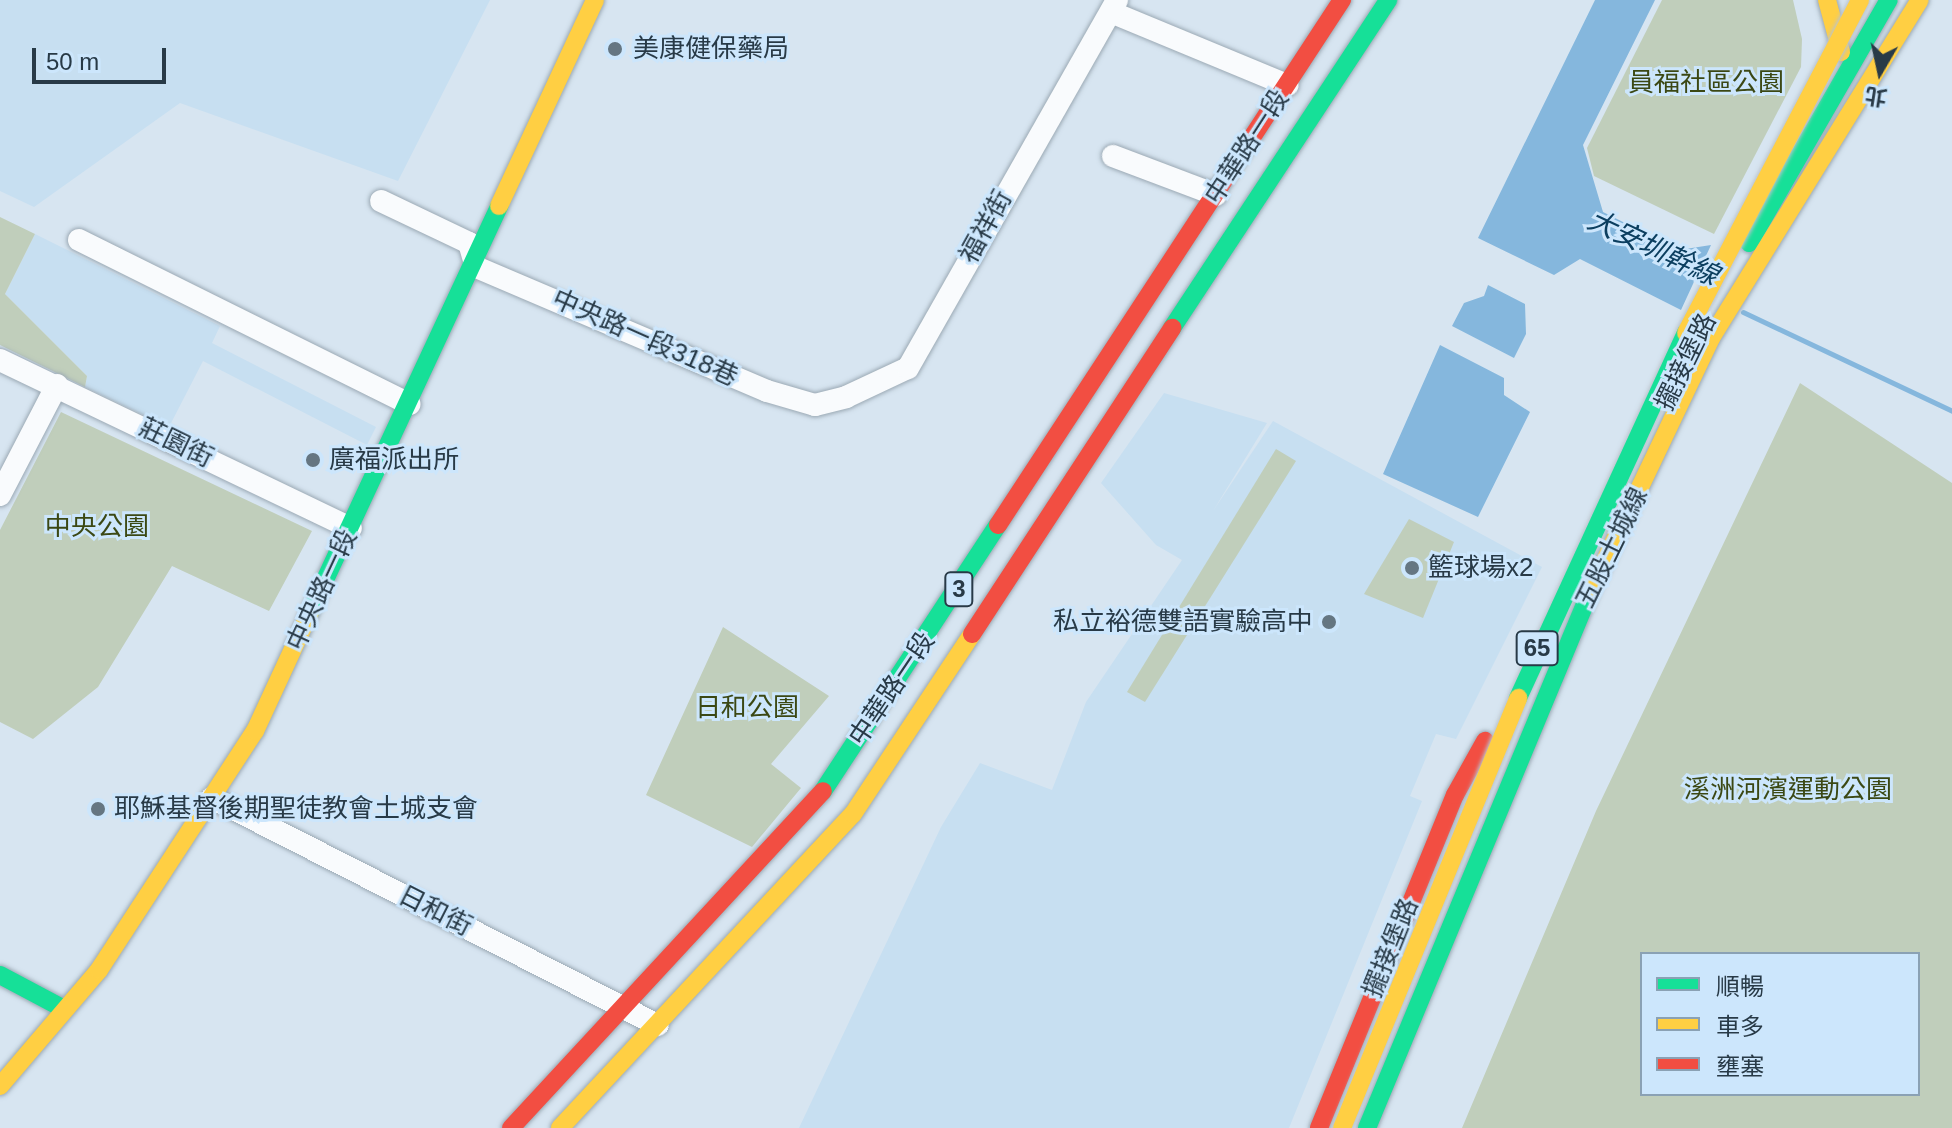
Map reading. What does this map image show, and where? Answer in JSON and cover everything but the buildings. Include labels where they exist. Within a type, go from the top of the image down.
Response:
[{"type":"main road","name":"中央路一段","points":[[0,1086],[99,970],[255,731],[476,267],[595,0]]},
{"type":"main road","name":"中華路一段","points":[[511,1128],[819,797],[1342,0]]},
{"type":"main road","name":"中華路一段","points":[[560,1128],[853,814],[1388,0]]},
{"type":"main road","points":[[1827,0],[1842,79]]},
{"type":"main road","points":[[1862,0],[1888,3]]},
{"type":"main road","name":"五股土城線","points":[[1342,1128],[1551,617],[1760,180],[1862,0]]},
{"type":"main road","name":"五股土城線","points":[[1367,1128],[1576,622],[1711,338],[1797,193],[1920,0]]},
{"type":"main road","points":[[1760,180],[1888,3]]},
{"type":"main road","points":[[1797,193],[1825,123],[1888,3]]},
{"type":"main road","name":"擺接堡路","points":[[1354,1128],[1568,606],[1709,315],[1888,3]]},
{"type":"main road","name":"擺接堡路","points":[[1319,1128],[1455,795],[1568,606]]},
{"type":"main road","points":[[0,975],[64,1009]]},
{"type":"street","points":[[1114,6],[1287,85]]},
{"type":"street","name":"福祥街","points":[[815,405],[908,368],[1114,6]]},
{"type":"street","points":[[1113,156],[1216,195]]},
{"type":"street","points":[[381,201],[469,243],[476,267]]},
{"type":"street","points":[[79,240],[410,404]]},
{"type":"street","name":"中央路一段318巷","points":[[476,267],[767,391],[815,405]]},
{"type":"street","name":"莊園街","points":[[0,360],[351,528]]},
{"type":"street","points":[[0,495],[57,385]]},
{"type":"street","name":"日和街","points":[[212,798],[657,1025]]},
{"type":"shaded area","points":[[0,0],[490,0],[398,181],[180,103],[34,207],[0,191]]},
{"type":"shaded area","points":[[35,234],[220,326],[212,343],[376,427],[367,445],[203,361],[169,427],[85,387],[87,376],[5,294]]},
{"type":"shaded area","points":[[1164,393],[1267,423],[1213,511],[1273,421],[1542,567],[1456,739],[1436,734],[1410,796],[1422,801],[1289,1128],[799,1128],[941,827],[980,763],[1052,790],[1086,702],[1182,560],[1156,545],[1101,483]]},
{"type":"green space","name":"員福社區公園","points":[[1662,0],[1793,0],[1802,39],[1801,67],[1714,234],[1594,176],[1587,148]]},
{"type":"green space","points":[[0,217],[35,234],[5,294],[87,376],[85,387],[0,345]]},
{"type":"green space","name":"溪洲河濱運動公園","points":[[1800,383],[1952,483],[1952,1128],[1462,1128],[1596,811]]},
{"type":"green space","name":"中央公園","points":[[61,412],[312,531],[269,611],[172,566],[98,687],[33,739],[0,722],[0,530]]},
{"type":"green space","points":[[1276,449],[1296,461],[1145,702],[1127,692]]},
{"type":"green space","name":"籃球場x2","points":[[1409,519],[1454,542],[1423,618],[1364,594]]},
{"type":"green space","name":"日和公園","points":[[723,627],[829,696],[771,764],[801,788],[752,847],[646,795]]},
{"type":"water","points":[[1595,0],[1655,0],[1583,145],[1603,212],[1679,250],[1711,245],[1681,310],[1580,259],[1554,275],[1478,238]]},
{"type":"water","points":[[1488,285],[1525,304],[1526,334],[1514,358],[1452,326],[1464,303],[1484,296]]},
{"type":"water","points":[[1440,345],[1504,378],[1504,395],[1530,412],[1478,517],[1383,474]]},
{"type":"waterway","name":"大安圳幹線","points":[[1743,312],[1952,411]]},
{"type":"traffic: fast","points":[[1172,328],[1388,0]]},
{"type":"traffic: fast","points":[[1749,243],[1889,0]]},
{"type":"traffic: fast","points":[[310,612],[499,206]]},
{"type":"traffic: fast","points":[[1518,698],[1686,333]]},
{"type":"traffic: fast","points":[[823,791],[998,525]]},
{"type":"traffic: fast","points":[[1367,1128],[1590,592]]},
{"type":"traffic: fast","points":[[0,975],[64,1009]]},
{"type":"traffic: slow","points":[[499,206],[595,0]]},
{"type":"traffic: slow","points":[[1827,0],[1841,52]]},
{"type":"traffic: slow","points":[[1686,333],[1860,0]]},
{"type":"traffic: slow","points":[[1590,592],[1711,338],[1920,0]]},
{"type":"traffic: slow","points":[[0,1086],[99,970],[255,731],[310,612]]},
{"type":"traffic: slow","points":[[560,1128],[853,814],[972,634]]},
{"type":"traffic: slow","points":[[1342,1128],[1518,698]]},
{"type":"traffic: jam","points":[[998,525],[1342,0]]},
{"type":"traffic: jam","points":[[972,634],[1172,328]]},
{"type":"traffic: jam","points":[[1319,1128],[1455,795],[1485,741]]},
{"type":"traffic: jam","points":[[511,1128],[823,791]]},
{"type":"place","name":"美康健保藥局","points":[[615,49]]},
{"type":"place","name":"廣福派出所","points":[[313,460]]},
{"type":"place","name":"籃球場x2","points":[[1412,568]]},
{"type":"place","name":"私立裕德雙語實驗高中","points":[[1329,622]]},
{"type":"place","name":"耶穌基督後期聖徒教會土城支會","points":[[98,809]]}]
